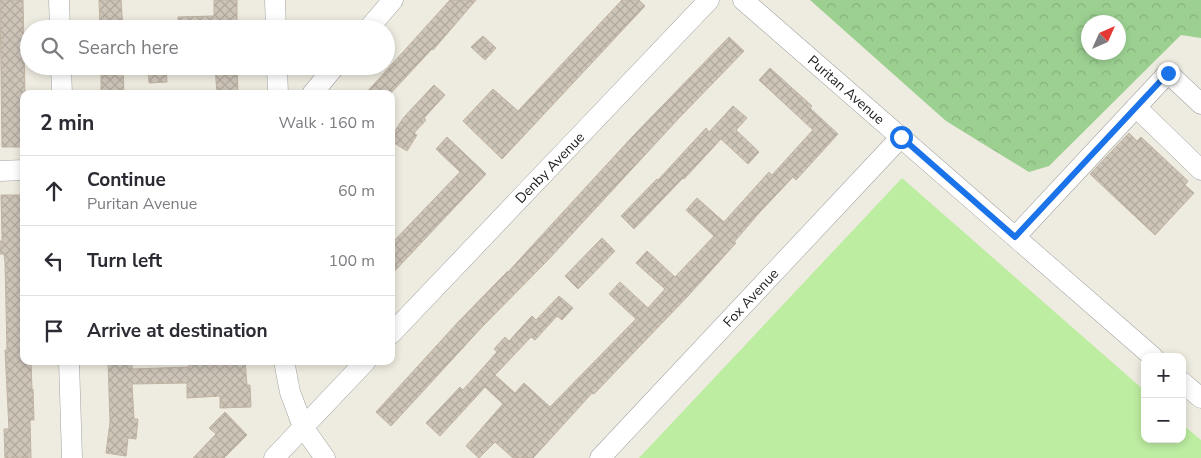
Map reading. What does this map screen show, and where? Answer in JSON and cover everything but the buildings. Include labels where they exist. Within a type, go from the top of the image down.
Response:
[{"type":"street","points":[[59,0],[60,20]]},
{"type":"street","points":[[275,0],[276,20]]},
{"type":"street","points":[[375,20],[392,0]]},
{"type":"street","name":"Denby Avenue","points":[[395,330],[709,0]]},
{"type":"street","name":"Puritan Avenue","points":[[743,0],[1148,353]]},
{"type":"street","points":[[1015,237],[1168,73],[1201,104]]},
{"type":"street","points":[[61,75],[62,90]]},
{"type":"street","points":[[277,75],[278,90]]},
{"type":"street","points":[[315,90],[328,75]]},
{"type":"street","points":[[1136,107],[1201,170]]},
{"type":"street","name":"Fox Avenue","points":[[600,458],[901,137]]},
{"type":"street","points":[[0,171],[20,170]]},
{"type":"street","points":[[69,365],[72,458]]},
{"type":"street","points":[[285,365],[290,392],[303,427],[325,458]]},
{"type":"street","points":[[274,458],[362,365]]},
{"type":"street","points":[[1186,385],[1201,398]]},
{"type":"green space","points":[[810,0],[1201,0],[1201,38],[1181,35],[1049,166],[1029,172],[946,121]]},
{"type":"green space","points":[[902,178],[1141,387],[1141,443],[1186,443],[1186,427],[1201,440],[1201,458],[639,458]]},
{"type":"route","points":[[901,137],[1015,237],[1168,73]]}]
